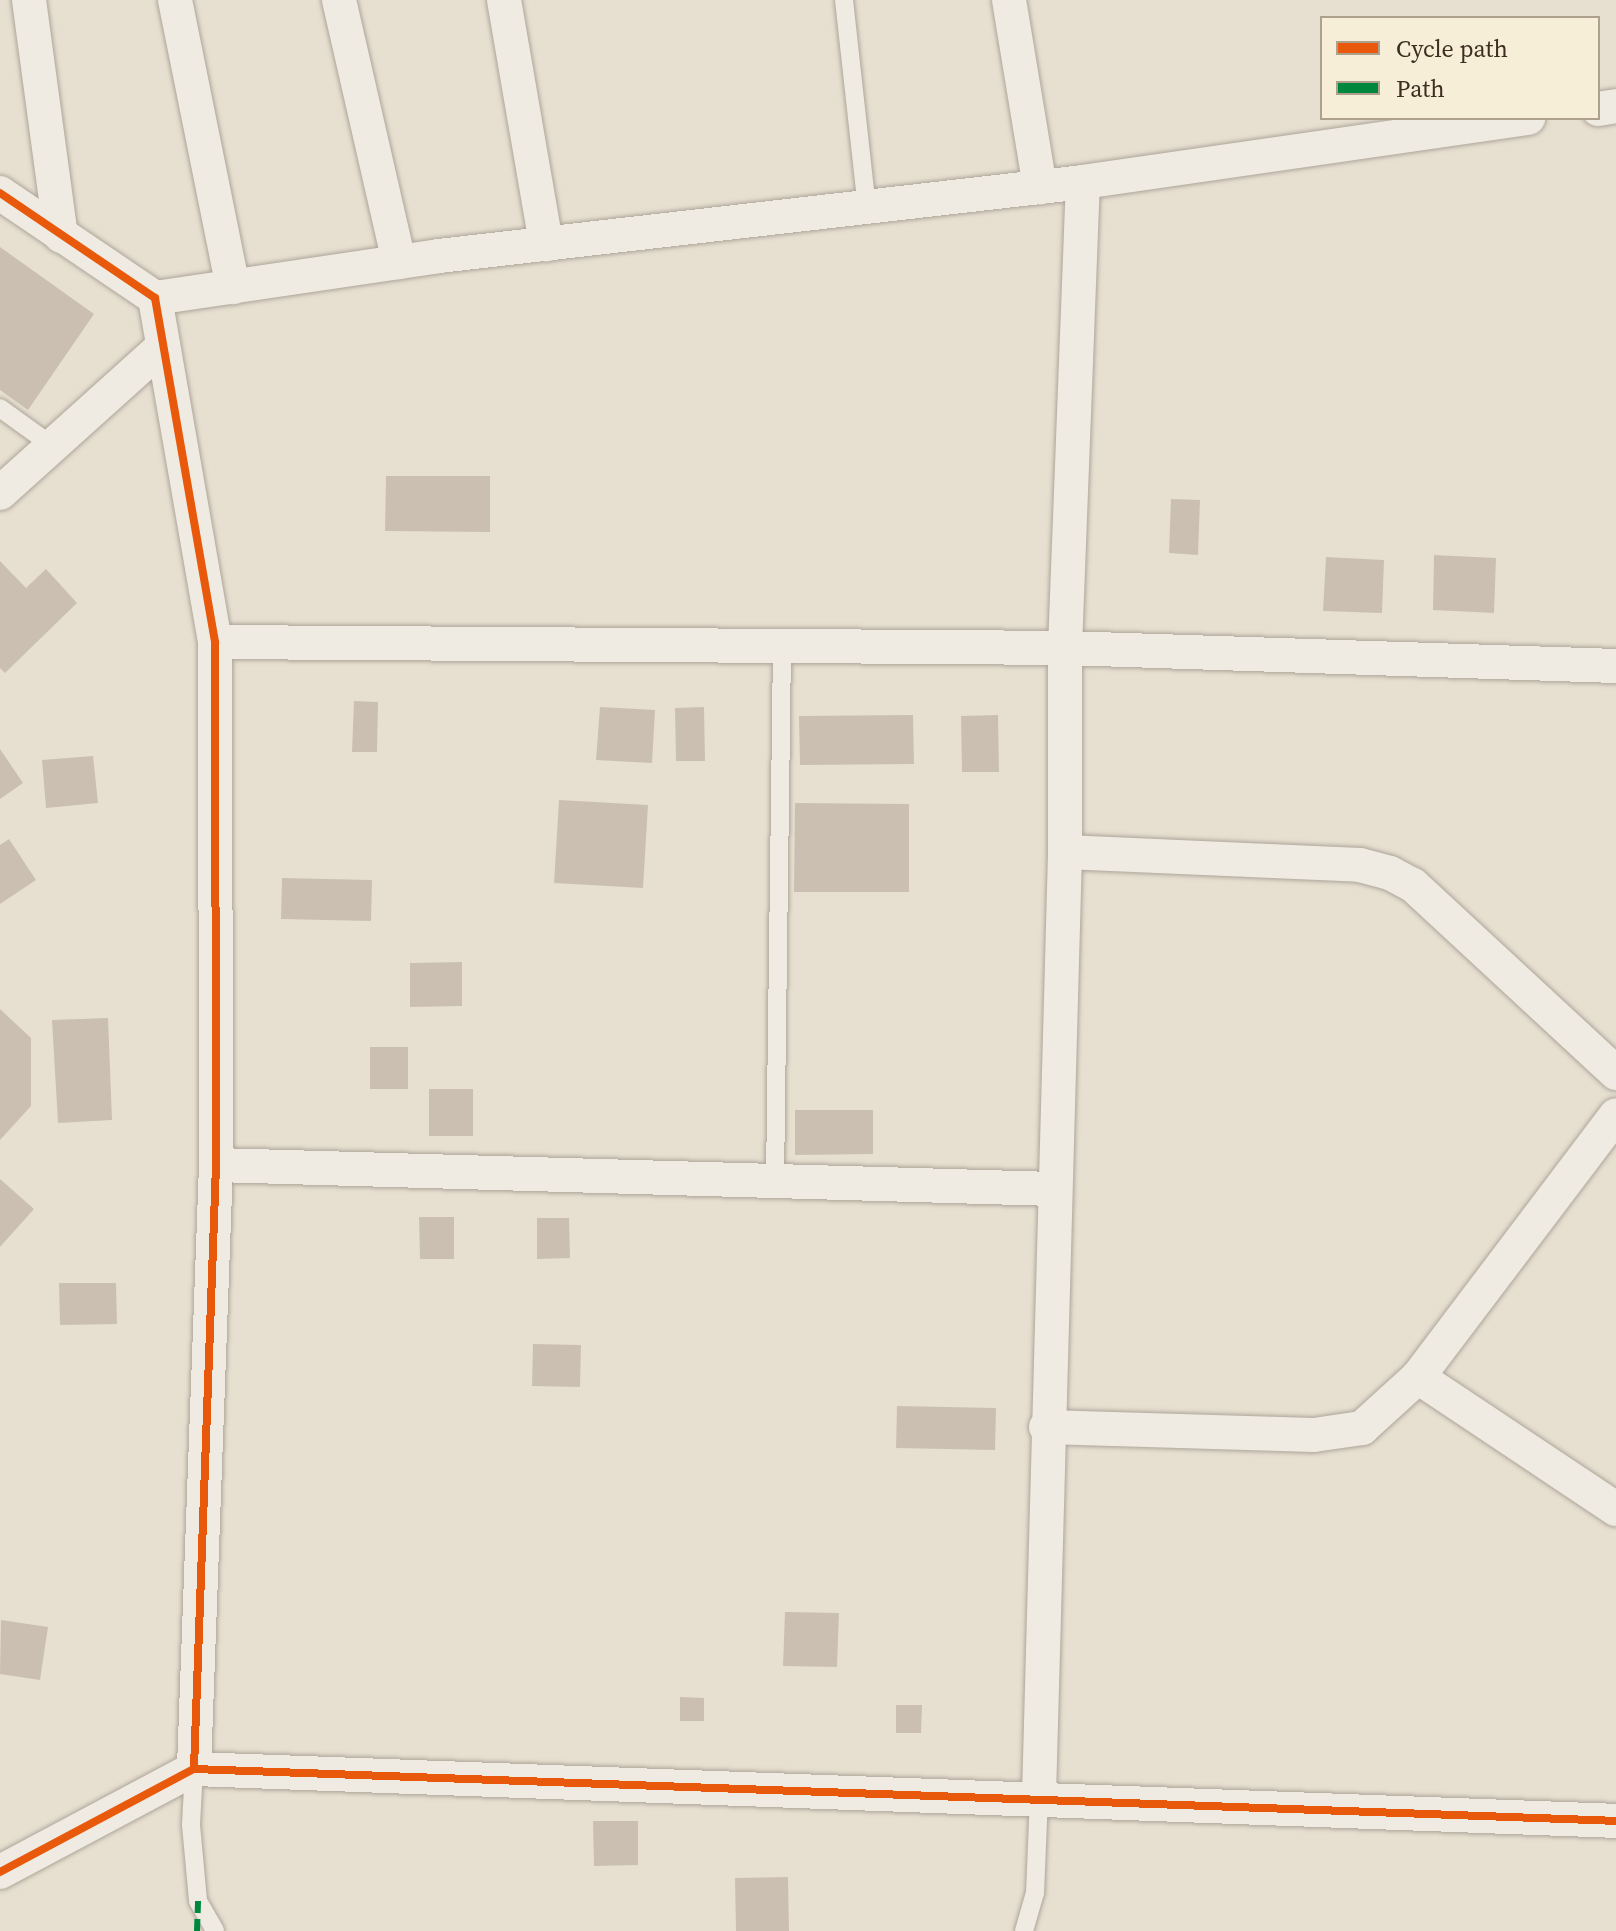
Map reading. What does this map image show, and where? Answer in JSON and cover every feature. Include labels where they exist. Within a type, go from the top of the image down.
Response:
[{"type":"street","points":[[29,0],[61,236]]},
{"type":"street","points":[[175,0],[233,287]]},
{"type":"street","points":[[339,0],[399,262]]},
{"type":"street","points":[[504,0],[546,244]]},
{"type":"street","points":[[1009,0],[1040,187]]},
{"type":"street","points":[[0,193],[155,298],[399,262],[1083,182],[1514,120]]},
{"type":"street","points":[[1039,1796],[1046,1427],[1065,852],[1065,648],[1083,182]]},
{"type":"street","points":[[155,298],[215,642],[216,1165],[194,1769]]},
{"type":"street","points":[[0,493],[163,346]]},
{"type":"street","points":[[215,642],[1065,648],[1616,666]]},
{"type":"street","points":[[1065,852],[1360,865],[1390,873],[1413,885],[1616,1073]]},
{"type":"street","points":[[1046,1427],[1335,1435],[1362,1428],[1418,1377],[1616,1115]]},
{"type":"street","points":[[216,1165],[1053,1189]]},
{"type":"street","points":[[1418,1377],[1616,1509]]},
{"type":"street","points":[[0,1872],[194,1769],[1039,1796],[1616,1821]]},
{"type":"lane","points":[[844,0],[867,207]]},
{"type":"lane","points":[[0,408],[54,447]]},
{"type":"lane","points":[[775,1181],[782,646]]},
{"type":"lane","points":[[194,1769],[191,1825],[198,1901],[215,1931]]},
{"type":"lane","points":[[1024,1931],[1035,1893],[1039,1796]]},
{"type":"building","points":[[0,247],[94,314],[28,410],[0,390]]},
{"type":"building","points":[[386,476],[490,476],[490,532],[385,531]]},
{"type":"building","points":[[1171,499],[1200,500],[1198,555],[1169,553]]},
{"type":"building","points":[[1434,555],[1496,558],[1494,613],[1433,610]]},
{"type":"building","points":[[1326,557],[1384,560],[1382,613],[1323,611]]},
{"type":"building","points":[[0,561],[26,588],[46,569],[77,603],[5,673],[0,668]]},
{"type":"building","points":[[354,701],[378,702],[377,752],[352,752]]},
{"type":"building","points":[[600,707],[655,710],[652,763],[596,760]]},
{"type":"building","points":[[704,707],[705,761],[676,761],[675,708]]},
{"type":"building","points":[[913,715],[914,764],[800,765],[799,716]]},
{"type":"building","points":[[998,715],[999,772],[962,772],[961,716]]},
{"type":"building","points":[[0,749],[23,783],[0,799]]},
{"type":"building","points":[[93,756],[98,803],[46,808],[42,760]]},
{"type":"building","points":[[559,800],[648,805],[643,888],[554,883]]},
{"type":"building","points":[[795,803],[909,804],[909,892],[794,892]]},
{"type":"building","points":[[9,839],[36,880],[0,904],[0,845]]},
{"type":"building","points":[[282,878],[372,880],[371,921],[281,919]]},
{"type":"building","points":[[462,962],[462,1006],[410,1007],[410,963]]},
{"type":"building","points":[[0,1009],[31,1038],[31,1106],[0,1140]]},
{"type":"building","points":[[108,1018],[112,1120],[58,1123],[52,1020]]},
{"type":"building","points":[[370,1047],[408,1047],[408,1089],[370,1089]]},
{"type":"building","points":[[429,1089],[473,1089],[473,1136],[429,1136]]},
{"type":"building","points":[[795,1110],[873,1110],[873,1154],[795,1155]]},
{"type":"building","points":[[0,1179],[34,1209],[0,1247]]},
{"type":"building","points":[[419,1217],[454,1217],[454,1259],[420,1259]]},
{"type":"building","points":[[537,1218],[569,1218],[570,1258],[537,1259]]},
{"type":"building","points":[[59,1283],[116,1283],[117,1324],[60,1325]]},
{"type":"building","points":[[533,1344],[581,1345],[580,1387],[532,1386]]},
{"type":"building","points":[[897,1406],[996,1408],[995,1450],[896,1448]]},
{"type":"building","points":[[785,1612],[839,1613],[837,1667],[783,1666]]},
{"type":"building","points":[[1,1620],[48,1627],[40,1680],[0,1674]]},
{"type":"building","points":[[680,1697],[704,1698],[704,1721],[680,1721]]},
{"type":"building","points":[[896,1705],[922,1705],[921,1733],[896,1733]]},
{"type":"building","points":[[593,1821],[638,1821],[638,1865],[594,1866]]},
{"type":"building","points":[[788,1877],[789,1931],[736,1931],[735,1878]]},
{"type":"marked path","points":[[197,1931],[198,1901]]},
{"type":"cycle path","points":[[0,193],[155,298],[215,642],[216,1165],[194,1769]]},
{"type":"cycle path","points":[[0,1872],[194,1769],[1616,1821]]}]
